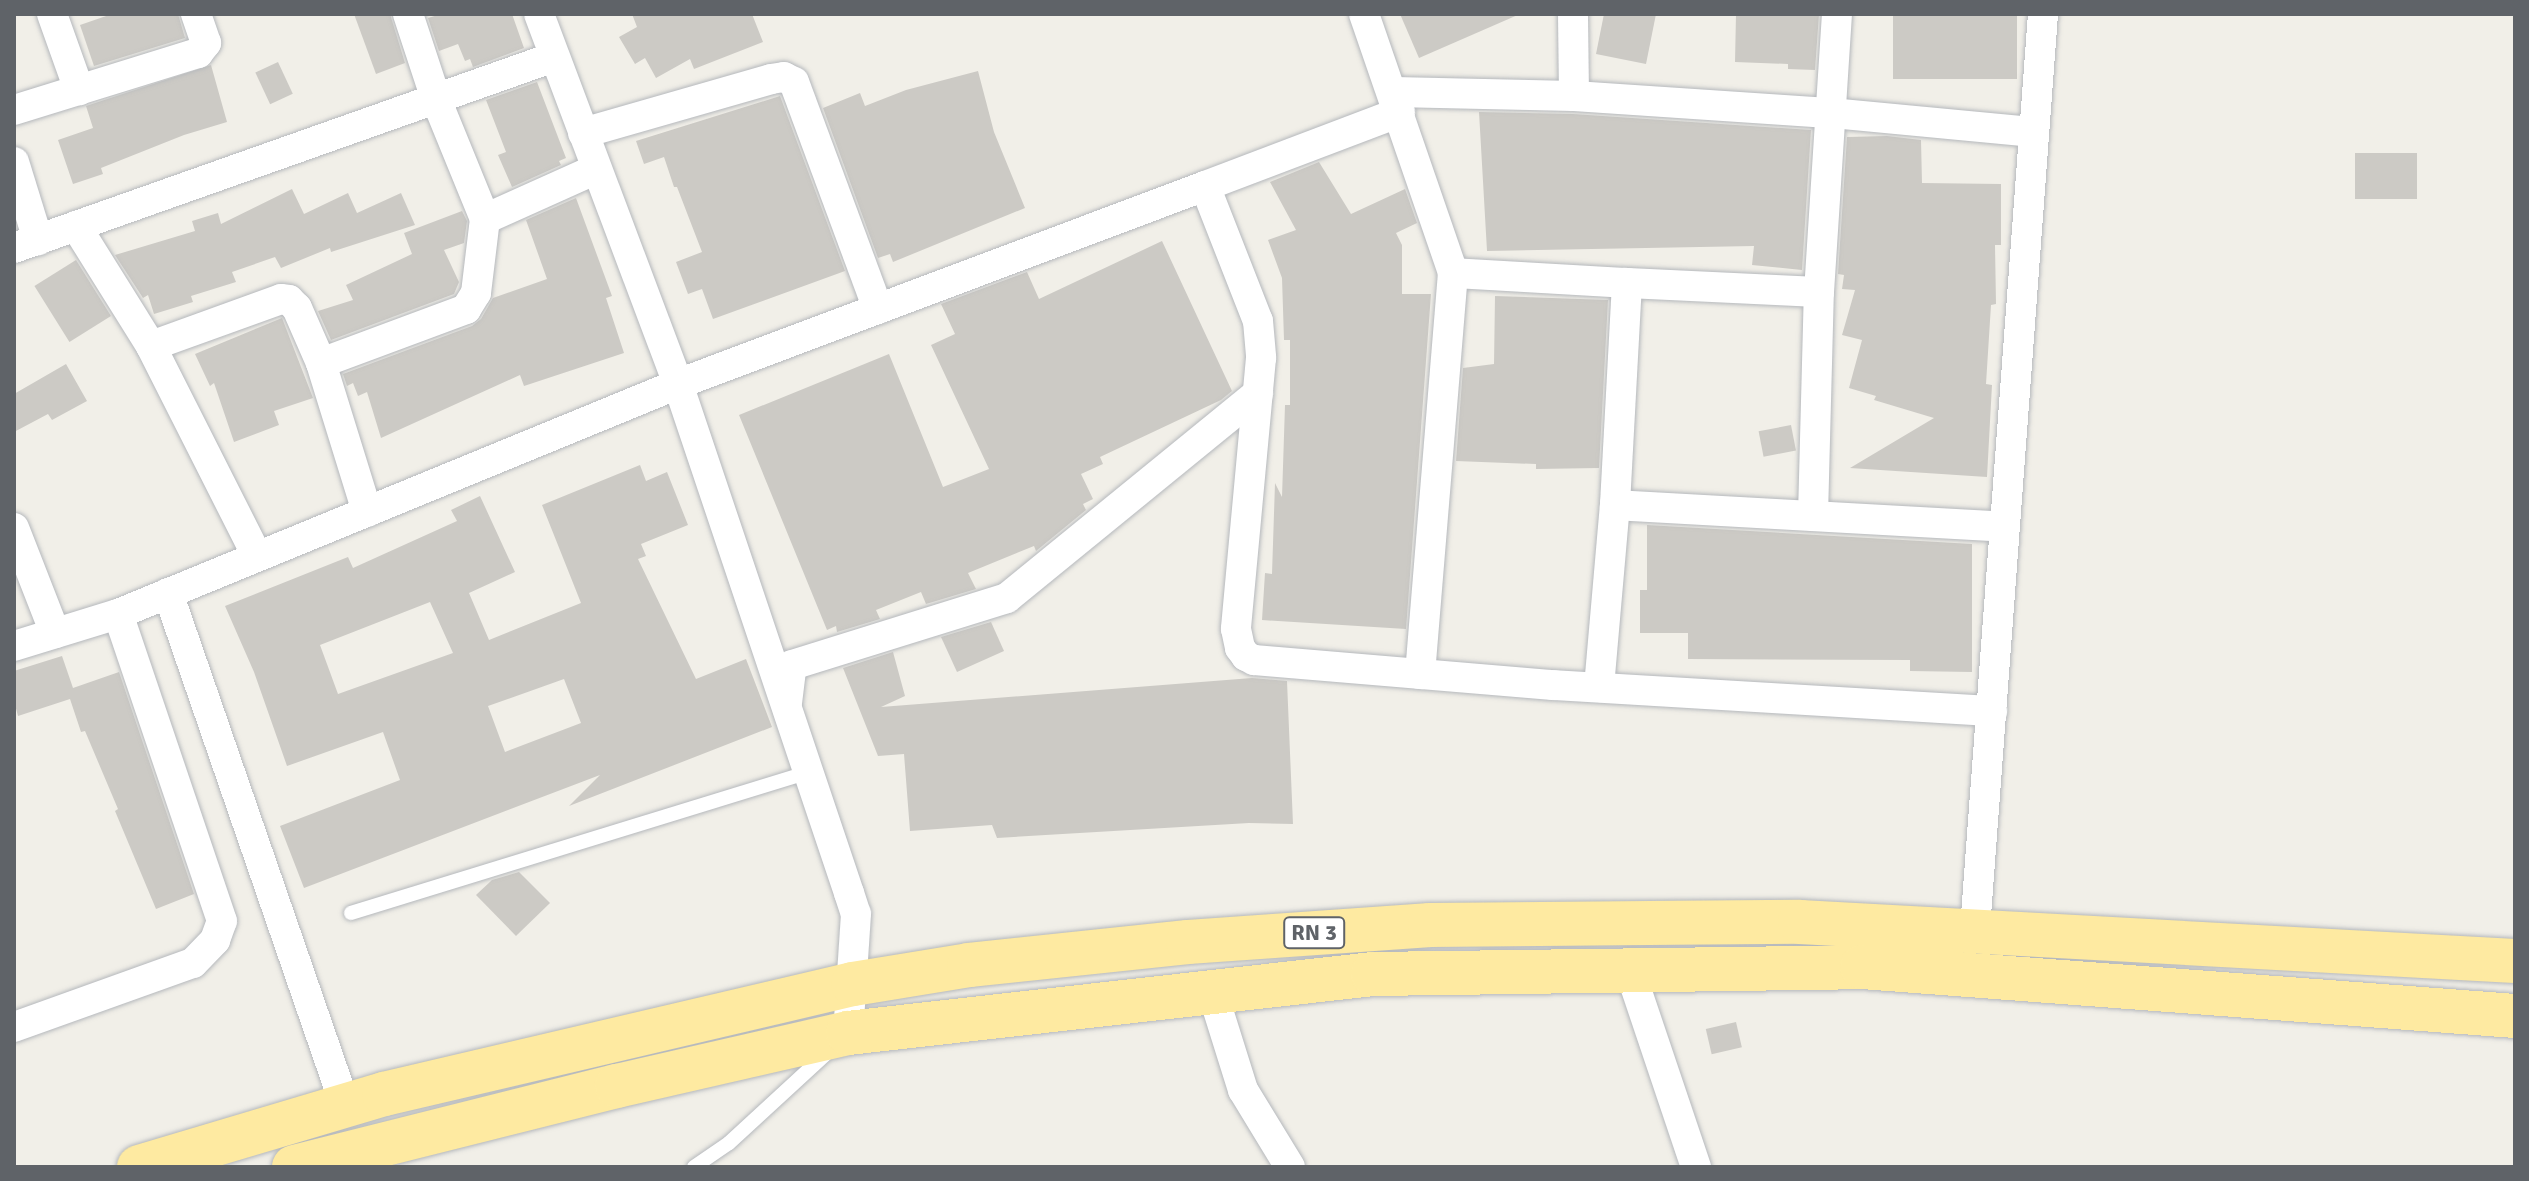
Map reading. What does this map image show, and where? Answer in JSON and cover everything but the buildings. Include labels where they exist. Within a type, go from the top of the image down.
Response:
[{"type":"highway","name":"RN 3","points":[[139,1167],[345,1105],[687,1020],[853,984],[969,965],[1188,942],[1430,925],[1800,922],[1975,929],[2515,961]]},
{"type":"highway","name":"RN 3","points":[[294,1167],[602,1089],[848,1033],[1373,974],[1862,967],[2515,1016]]},
{"type":"street","points":[[52,14],[79,90]]},
{"type":"street","points":[[14,110],[203,50],[206,43],[196,14]]},
{"type":"street","points":[[321,363],[466,309],[476,293],[485,219],[436,99],[408,14]]},
{"type":"street","points":[[539,14],[678,384],[856,914],[848,1033]]},
{"type":"street","points":[[1364,14],[1397,102],[1453,273],[1420,674]]},
{"type":"street","points":[[1573,14],[1574,96]]},
{"type":"street","points":[[1813,516],[1819,292],[1837,14]]},
{"type":"street","points":[[1975,929],[2043,14]]},
{"type":"street","points":[[14,162],[26,244],[554,57]]},
{"type":"street","points":[[583,133],[771,79],[784,77],[794,82],[878,309]]},
{"type":"street","points":[[14,646],[118,614],[678,384],[1205,186],[1397,102],[1574,96],[1832,113],[2032,132]]},
{"type":"street","points":[[485,219],[596,169]]},
{"type":"street","points":[[1205,186],[1258,321],[1261,358],[1236,629],[1240,648],[1254,660],[1599,687],[1992,711]]},
{"type":"street","points":[[76,226],[151,346],[257,556]]},
{"type":"street","points":[[1453,273],[1819,292]]},
{"type":"street","points":[[1599,687],[1615,505],[1627,283]]},
{"type":"street","points":[[151,346],[281,299],[289,300],[297,308],[321,363],[367,512]]},
{"type":"street","points":[[786,705],[792,665],[1007,598],[1258,393]]},
{"type":"street","points":[[1615,505],[2003,527]]},
{"type":"street","points":[[14,528],[55,633]]},
{"type":"street","points":[[168,593],[345,1105]]},
{"type":"street","points":[[14,1027],[193,963],[215,940],[222,921],[118,614]]},
{"type":"street","points":[[1630,971],[1696,1167]]},
{"type":"street","points":[[1212,991],[1243,1090],[1290,1167]]},
{"type":"lane","points":[[351,913],[808,772]]},
{"type":"lane","points":[[694,1167],[729,1143],[848,1033]]}]
